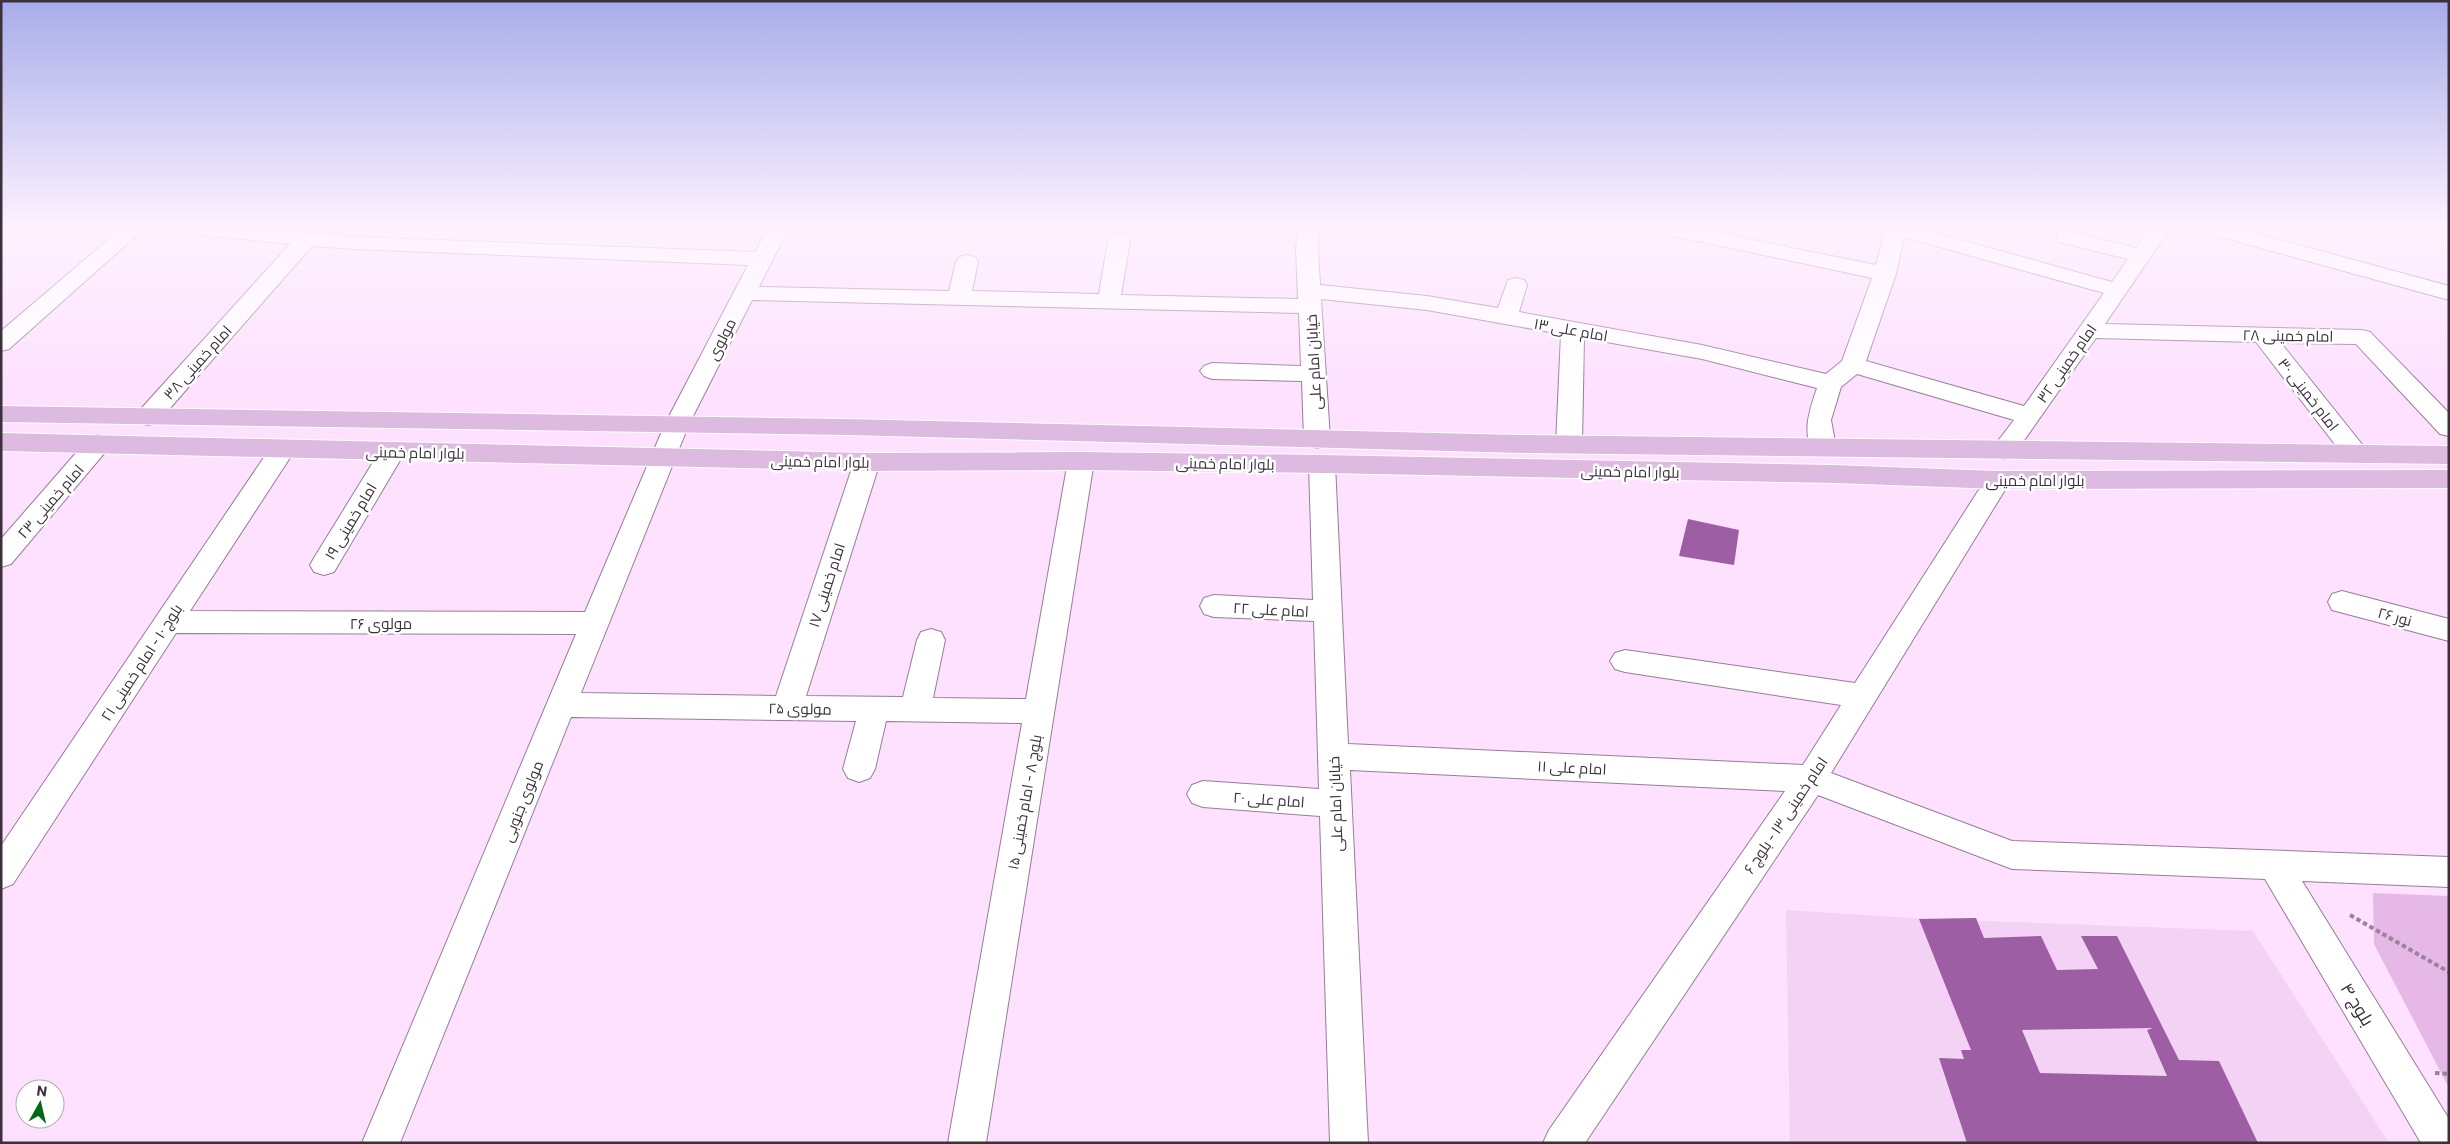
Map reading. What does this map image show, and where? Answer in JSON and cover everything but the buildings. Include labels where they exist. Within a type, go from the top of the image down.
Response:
[{"type":"main road","name":"بلوار امام خمینی","points":[[1,414],[677,424],[1998,480],[2449,479]]},
{"type":"main road","name":"بلوار امام خمینی","points":[[1,442],[282,450],[614,455],[664,458],[867,462],[1081,461],[1569,444],[2449,455]]},
{"type":"street","points":[[1,344],[73,280]]},
{"type":"street","name":"امام خمینی ۳۸","points":[[148,417],[270,280]]},
{"type":"street","name":"مولوی","points":[[664,458],[677,424],[751,280]]},
{"type":"street","points":[[959,298],[963,280]]},
{"type":"street","points":[[1109,302],[1113,280]]},
{"type":"street","name":"خیابان امام علی","points":[[1309,280],[1328,612],[1349,1143]]},
{"type":"street","points":[[1823,448],[1819,420],[1830,383],[1853,365],[1883,280]]},
{"type":"street","points":[[2083,280],[2117,290]]},
{"type":"street","name":"امام خمینی ۳۲","points":[[2004,450],[2030,416],[2124,280]]},
{"type":"street","points":[[2404,280],[2449,293]]},
{"type":"street","points":[[1506,318],[1516,286]]},
{"type":"street","name":"امام علی ۱۳","points":[[745,293],[1109,302],[1310,299],[1427,303],[1702,352],[1830,383]]},
{"type":"street","points":[[1569,444],[1573,330]]},
{"type":"street","name":"امام خمینی ۲۸","points":[[2088,332],[2362,337],[2449,428]]},
{"type":"street","name":"امام خمینی ۳۰","points":[[2263,335],[2356,454]]},
{"type":"street","points":[[1853,365],[2030,416]]},
{"type":"street","points":[[1212,371],[1314,374]]},
{"type":"street","name":"امام خمینی ۲۳","points":[[1,557],[98,444]]},
{"type":"street","name":"بلوچ ۱۰ - امام خمینی ۲۱","points":[[1,874],[282,450]]},
{"type":"street","name":"امام خمینی ۱۹","points":[[324,565],[392,452]]},
{"type":"street","name":"مولوی جنوبی","points":[[381,1143],[664,458]]},
{"type":"street","name":"بلوچ ۸ - امام خمینی ۱۵","points":[[967,1143],[1081,461]]},
{"type":"street","name":"امام خمینی ۱۷","points":[[787,708],[867,462]]},
{"type":"street","name":"امام خمینی ۱۳ - بلوچ ۶","points":[[1562,1143],[1811,779],[1998,480]]},
{"type":"street","name":"نور ۲۶","points":[[2342,602],[2449,630]]},
{"type":"street","name":"امام علی ۲۲","points":[[1214,606],[1328,612]]},
{"type":"street","name":"مولوی ۲۶","points":[[167,622],[596,623]]},
{"type":"street","points":[[915,709],[931,640]]},
{"type":"street","points":[[1625,662],[1863,696]]},
{"type":"street","name":"مولوی ۲۵","points":[[561,705],[1040,711]]},
{"type":"street","points":[[859,769],[874,709]]},
{"type":"street","name":"امام علی ۱۱","points":[[1333,756],[1811,779],[2012,855],[2449,872]]},
{"type":"street","name":"امام علی ۲۰","points":[[1203,794],[1335,804]]},
{"type":"street","name":"بلوچ ۴","points":[[2274,865],[2442,1143]]},
{"type":"path","points":[[2350,915],[2449,972]]},
{"type":"shaded area","points":[[2373,893],[2449,896],[2449,1088],[2374,944]]},
{"type":"shaded area","points":[[1786,910],[1930,919],[2253,931],[2389,1143],[1790,1143]]}]
